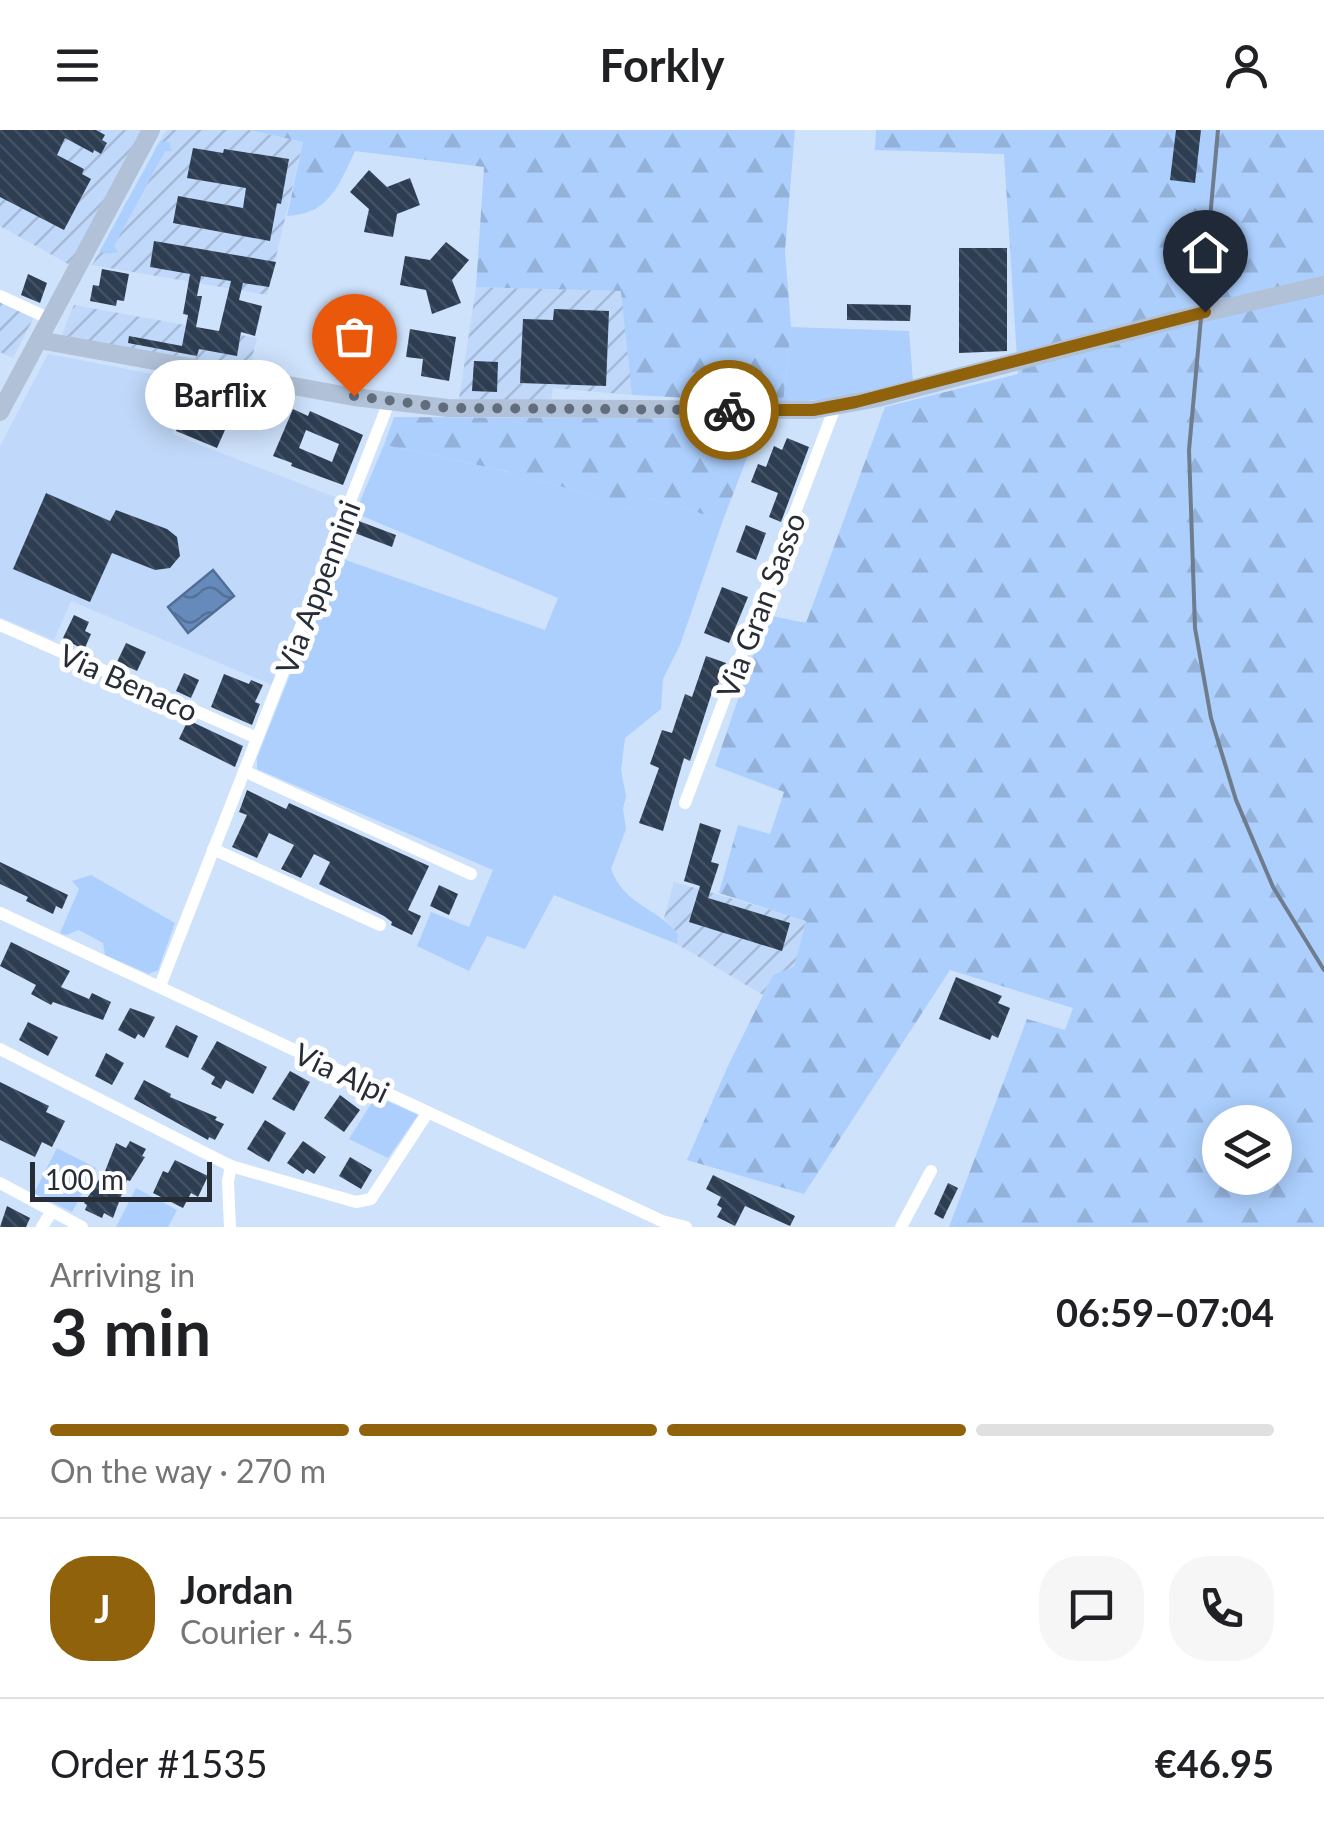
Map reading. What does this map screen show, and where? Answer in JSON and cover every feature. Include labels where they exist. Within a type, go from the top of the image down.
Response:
[{"type":"street","points":[[0,412],[151,130]]},
{"type":"street","points":[[39,340],[389,402],[448,408],[633,411],[834,407],[1324,284]]},
{"type":"street","points":[[0,296],[50,319]]},
{"type":"street","name":"Via Appennini","points":[[160,986],[389,402]]},
{"type":"street","name":"Via Gran Sasso","points":[[685,803],[834,407]]},
{"type":"street","name":"Via Benaco","points":[[0,625],[257,738]]},
{"type":"street","points":[[244,770],[471,874]]},
{"type":"street","points":[[213,850],[380,926]]},
{"type":"street","name":"Via Alpi","points":[[0,913],[662,1221],[686,1227]]},
{"type":"street","points":[[0,1049],[231,1166],[363,1202],[371,1199],[428,1112]]},
{"type":"street","points":[[230,1227],[231,1166]]},
{"type":"street","points":[[901,1227],[931,1171]]},
{"type":"street","points":[[0,1182],[82,1227]]},
{"type":"street","points":[[42,1227],[52,1211]]},
{"type":"shaded area","points":[[0,130],[141,130],[70,265],[0,226]]},
{"type":"shaded area","points":[[166,130],[250,130],[303,142],[267,295],[92,265]]},
{"type":"shaded area","points":[[476,287],[622,291],[632,395],[553,388],[551,402],[459,399]]},
{"type":"shaded area","points":[[0,302],[34,317],[13,358],[0,352]]},
{"type":"shaded area","points":[[74,305],[257,338],[249,370],[65,339],[62,334]]},
{"type":"shaded area","points":[[48,354],[189,381],[172,434],[345,501],[272,685],[71,601],[54,640],[0,617],[0,446]]},
{"type":"shaded area","points":[[674,882],[806,920],[794,968],[773,975],[763,995],[677,944],[678,934],[664,918]]},
{"type":"green space","points":[[250,130],[795,130],[785,251],[791,327],[783,403],[632,395],[621,291],[476,287],[484,167],[355,151],[338,186],[323,204],[287,216],[303,142]]},
{"type":"green space","points":[[876,130],[1324,130],[1324,1227],[949,1227],[1027,1019],[1065,1030],[1073,1008],[950,970],[804,1194],[687,1160],[773,975],[794,967],[806,921],[719,893],[738,825],[770,834],[784,792],[715,766],[767,615],[806,623],[885,407],[1018,374],[1004,154],[875,150]]},
{"type":"green space","points":[[160,141],[169,142],[172,151],[165,151],[114,246],[118,252],[100,251]]},
{"type":"green space","points":[[791,327],[909,331],[913,382],[829,399],[783,403]]},
{"type":"green space","points":[[394,417],[762,419],[723,520],[649,498],[629,509],[539,480],[384,445]]},
{"type":"green space","points":[[384,445],[538,480],[629,509],[649,498],[723,520],[680,645],[663,679],[661,709],[625,738],[621,770],[626,829],[611,869],[624,891],[678,934],[677,944],[554,895],[525,949],[487,936],[469,971],[417,946],[431,912],[469,927],[493,870],[257,769],[257,758],[337,557],[545,630],[558,598],[355,513]]},
{"type":"green space","points":[[91,875],[175,923],[158,970],[149,974],[105,955],[103,943],[79,930],[60,933],[79,889],[72,881]]},
{"type":"green space","points":[[376,1096],[418,1115],[388,1158],[349,1139]]},
{"type":"green space","points":[[57,1148],[96,1168],[72,1212],[34,1193]]},
{"type":"green space","points":[[136,1188],[177,1210],[168,1227],[116,1227]]},
{"type":"water","points":[[213,570],[234,596],[188,633],[168,607]]},
{"type":"building","points":[[0,130],[96,130],[105,135],[102,140],[107,143],[101,154],[65,138],[57,155],[84,169],[82,174],[91,179],[64,230],[0,197]]},
{"type":"building","points":[[1176,130],[1201,130],[1195,183],[1170,180]]},
{"type":"building","points":[[193,148],[289,159],[270,241],[173,223],[178,196],[243,208],[246,188],[187,178]]},
{"type":"building","points":[[369,170],[387,187],[410,178],[420,205],[397,214],[393,237],[364,232],[369,209],[350,192]]},
{"type":"building","points":[[154,241],[276,262],[269,287],[243,283],[239,300],[262,306],[255,336],[241,332],[237,356],[199,349],[197,356],[128,343],[129,336],[182,346],[190,274],[150,267]],"holes":[[[201,276],[231,281],[219,331],[196,327]]]},
{"type":"building","points":[[446,242],[469,260],[452,280],[461,303],[432,314],[426,290],[400,285],[405,256],[430,260]]},
{"type":"building","points":[[959,248],[1007,248],[1007,351],[959,353]]},
{"type":"building","points":[[102,269],[129,274],[124,301],[117,300],[116,306],[90,301],[93,285],[99,286]]},
{"type":"building","points":[[28,274],[47,283],[40,303],[21,295]]},
{"type":"building","points":[[847,304],[911,305],[910,321],[847,320]]},
{"type":"building","points":[[554,309],[609,311],[606,386],[520,383],[523,319],[553,320]]},
{"type":"building","points":[[347,315],[362,317],[360,338],[383,341],[379,368],[351,365],[351,358],[318,354],[322,325],[345,328]]},
{"type":"building","points":[[410,329],[456,337],[449,381],[421,376],[423,359],[406,357]]},
{"type":"building","points":[[474,361],[498,362],[497,392],[472,391]]},
{"type":"building","points":[[199,386],[224,396],[213,425],[225,430],[217,448],[176,431]]},
{"type":"building","points":[[293,409],[308,416],[310,411],[363,435],[343,485],[273,456]],"holes":[[[306,430],[339,444],[332,462],[299,448]]]},
{"type":"building","points":[[787,438],[809,447],[781,522],[769,517],[778,493],[751,482],[758,464],[766,467],[774,446],[782,450]]},
{"type":"building","points":[[46,493],[110,521],[116,510],[167,529],[177,537],[180,556],[170,568],[155,570],[112,553],[90,602],[13,569]]},
{"type":"building","points":[[356,520],[396,535],[392,547],[352,532]]},
{"type":"building","points":[[746,525],[766,533],[756,560],[736,552]]},
{"type":"building","points":[[722,587],[748,597],[729,643],[704,633]]},
{"type":"building","points":[[74,615],[89,622],[85,631],[91,634],[84,650],[63,638]]},
{"type":"building","points":[[126,643],[146,652],[137,671],[117,662]]},
{"type":"building","points":[[706,656],[726,663],[716,690],[713,689],[690,761],[684,758],[663,831],[639,823],[659,768],[650,764],[662,730],[672,733],[685,694],[692,697]]},
{"type":"building","points":[[184,673],[199,680],[191,698],[176,691]]},
{"type":"building","points":[[224,674],[263,685],[255,702],[260,704],[252,725],[211,707]]},
{"type":"building","points":[[188,720],[243,746],[235,767],[179,739]]},
{"type":"building","points":[[247,790],[286,809],[289,803],[429,866],[408,910],[421,916],[412,935],[391,925],[384,916],[319,884],[330,862],[314,854],[301,878],[281,869],[294,845],[269,833],[257,858],[232,847],[247,815],[239,812]]},
{"type":"building","points":[[700,823],[721,830],[711,862],[719,864],[708,898],[790,923],[782,951],[689,922],[700,886],[684,881]]},
{"type":"building","points":[[0,862],[68,895],[62,909],[56,906],[53,914],[0,884]]},
{"type":"building","points":[[439,885],[458,894],[449,915],[430,906]]},
{"type":"building","points":[[11,942],[70,971],[61,987],[89,999],[92,993],[111,1002],[103,1020],[53,1002],[51,1005],[31,994],[36,985],[0,966]]},
{"type":"building","points":[[956,977],[1002,996],[998,1003],[1010,1008],[998,1038],[992,1035],[990,1040],[939,1019]]},
{"type":"building","points":[[130,1008],[155,1017],[144,1038],[138,1034],[135,1039],[118,1030]]},
{"type":"building","points":[[28,1022],[58,1037],[48,1056],[19,1040]]},
{"type":"building","points":[[176,1025],[198,1036],[188,1058],[165,1047]]},
{"type":"building","points":[[217,1041],[267,1067],[253,1094],[226,1080],[221,1089],[211,1084],[215,1077],[201,1069]]},
{"type":"building","points":[[106,1053],[124,1063],[112,1085],[95,1076]]},
{"type":"building","points":[[290,1071],[310,1082],[294,1111],[272,1099]]},
{"type":"building","points":[[144,1080],[171,1094],[170,1097],[217,1117],[215,1120],[224,1124],[215,1140],[208,1140],[134,1099]]},
{"type":"building","points":[[0,1082],[49,1106],[46,1112],[65,1121],[52,1147],[42,1142],[35,1157],[0,1140]]},
{"type":"building","points":[[340,1095],[360,1110],[344,1132],[324,1118]]},
{"type":"building","points":[[265,1120],[286,1133],[269,1162],[247,1149]]},
{"type":"building","points":[[130,1141],[146,1149],[142,1156],[145,1157],[127,1180],[113,1218],[104,1213],[102,1218],[85,1210],[84,1203],[102,1179],[116,1143],[126,1148]]},
{"type":"building","points":[[303,1141],[326,1157],[314,1174],[307,1169],[303,1174],[287,1163]]},
{"type":"building","points":[[350,1157],[372,1170],[361,1189],[339,1176]]},
{"type":"building","points":[[175,1160],[208,1176],[198,1197],[191,1193],[183,1208],[153,1193],[163,1171],[168,1173]]},
{"type":"building","points":[[713,1175],[795,1216],[790,1226],[745,1206],[735,1226],[717,1217],[722,1208],[717,1205],[721,1197],[706,1189]]},
{"type":"building","points":[[948,1183],[958,1188],[943,1219],[934,1214]]},
{"type":"building","points":[[7,1206],[30,1218],[26,1227],[0,1227]]},
{"type":"railway","points":[[1218,130],[1189,450],[1195,628],[1211,718],[1236,800],[1273,887],[1324,970]]},
{"type":"way so far","points":[[354,396],[448,408],[729,410]]},
{"type":"place","name":"Barflix","points":[[354,396]]},
{"type":"route","points":[[729,410],[813,410],[878,398],[1205,312]]}]
